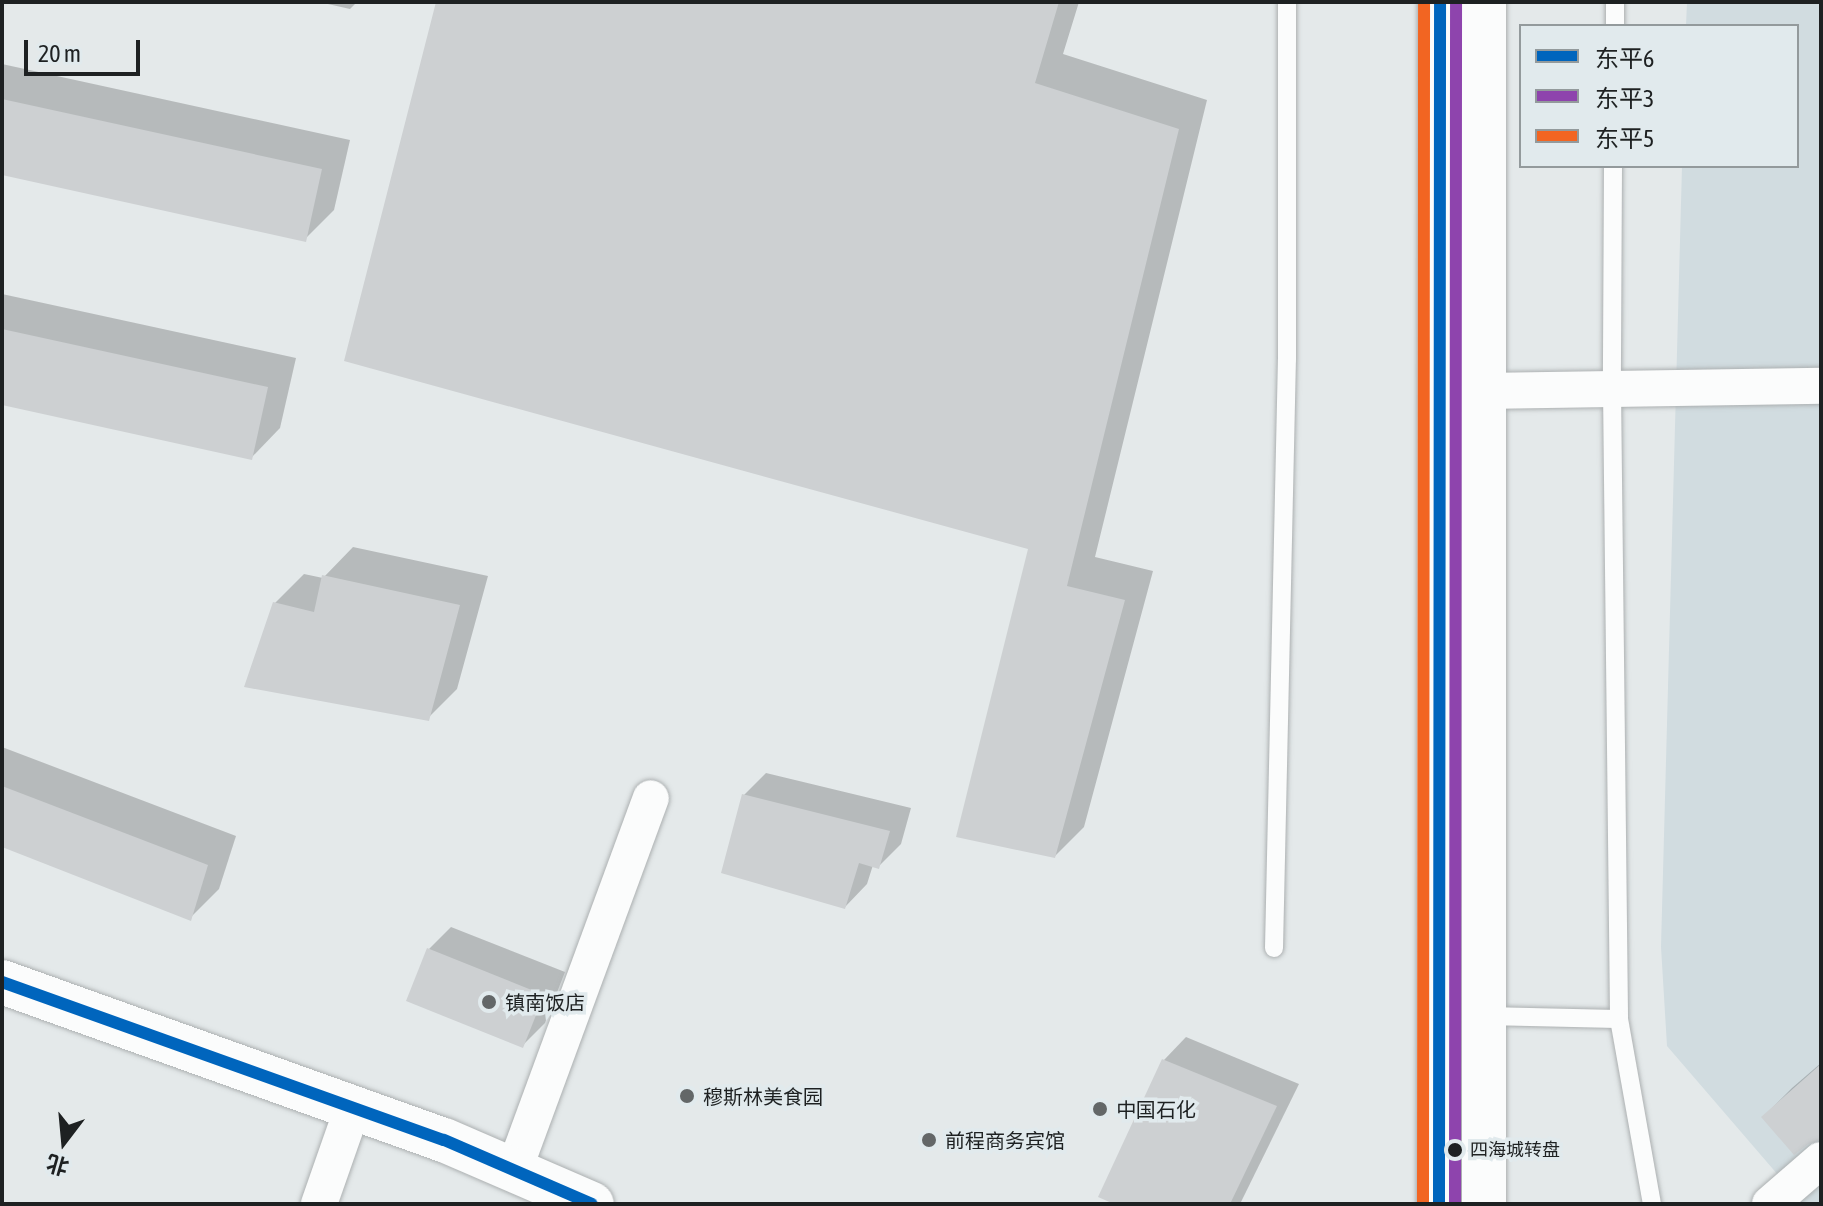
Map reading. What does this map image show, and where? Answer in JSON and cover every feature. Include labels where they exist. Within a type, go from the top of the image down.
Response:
[{"type":"main road","points":[[1439,1204],[1440,2]]},
{"type":"main road","points":[[1484,2],[1484,1204]]},
{"type":"main road","points":[[2,982],[353,1107],[592,1204]]},
{"type":"street","points":[[1484,391],[1821,386]]},
{"type":"street","points":[[514,1170],[651,798]]},
{"type":"street","points":[[319,1204],[353,1107]]},
{"type":"street","points":[[1770,1204],[1821,1160]]},
{"type":"lane","points":[[1274,948],[1287,359],[1287,2]]},
{"type":"lane","points":[[1615,2],[1615,24]]},
{"type":"lane","points":[[1613,168],[1612,389],[1619,1019],[1652,1204]]},
{"type":"lane","points":[[1484,1016],[1619,1019]]},
{"type":"shaded area","points":[[1687,2],[1821,2],[1821,1204],[1803,1204],[1667,1046],[1661,947],[1682,168],[1799,168],[1799,24],[1686,24]]},
{"type":"building","points":[[436,2],[1059,2],[1035,83],[1179,129],[1067,586],[1125,600],[1055,858],[956,837],[1028,549],[344,361]]},
{"type":"building","points":[[2,99],[322,169],[306,242],[2,175]]},
{"type":"building","points":[[2,329],[268,387],[252,460],[2,405]]},
{"type":"building","points":[[322,575],[460,605],[429,721],[244,687],[273,602],[314,612]]},
{"type":"building","points":[[2,786],[208,865],[191,921],[2,847]]},
{"type":"building","points":[[742,794],[890,831],[879,869],[859,863],[845,909],[721,873]]},
{"type":"building","points":[[427,948],[544,995],[523,1048],[406,1001]]},
{"type":"building","points":[[1162,1059],[1277,1106],[1230,1204],[1114,1204],[1098,1197]]},
{"type":"building","points":[[1821,1064],[1821,1140],[1808,1144],[1794,1155],[1761,1117]]},
{"type":"transit line","name":"东平5","points":[[1423,1204],[1424,2]]},
{"type":"transit line","name":"东平6","points":[[1439,1204],[1440,2]]},
{"type":"transit line","name":"东平3","points":[[1455,1204],[1456,2]]},
{"type":"transit line","name":"东平6","points":[[2,982],[444,1140],[592,1204]]},
{"type":"place","name":"镇南饭店","points":[[489,1002]]},
{"type":"place","name":"穆斯林美食园","points":[[687,1096]]},
{"type":"place","name":"中国石化","points":[[1100,1109]]},
{"type":"place","name":"前程商务宾馆","points":[[929,1140]]},
{"type":"place","name":"四海城转盘","points":[[1455,1150]]}]
